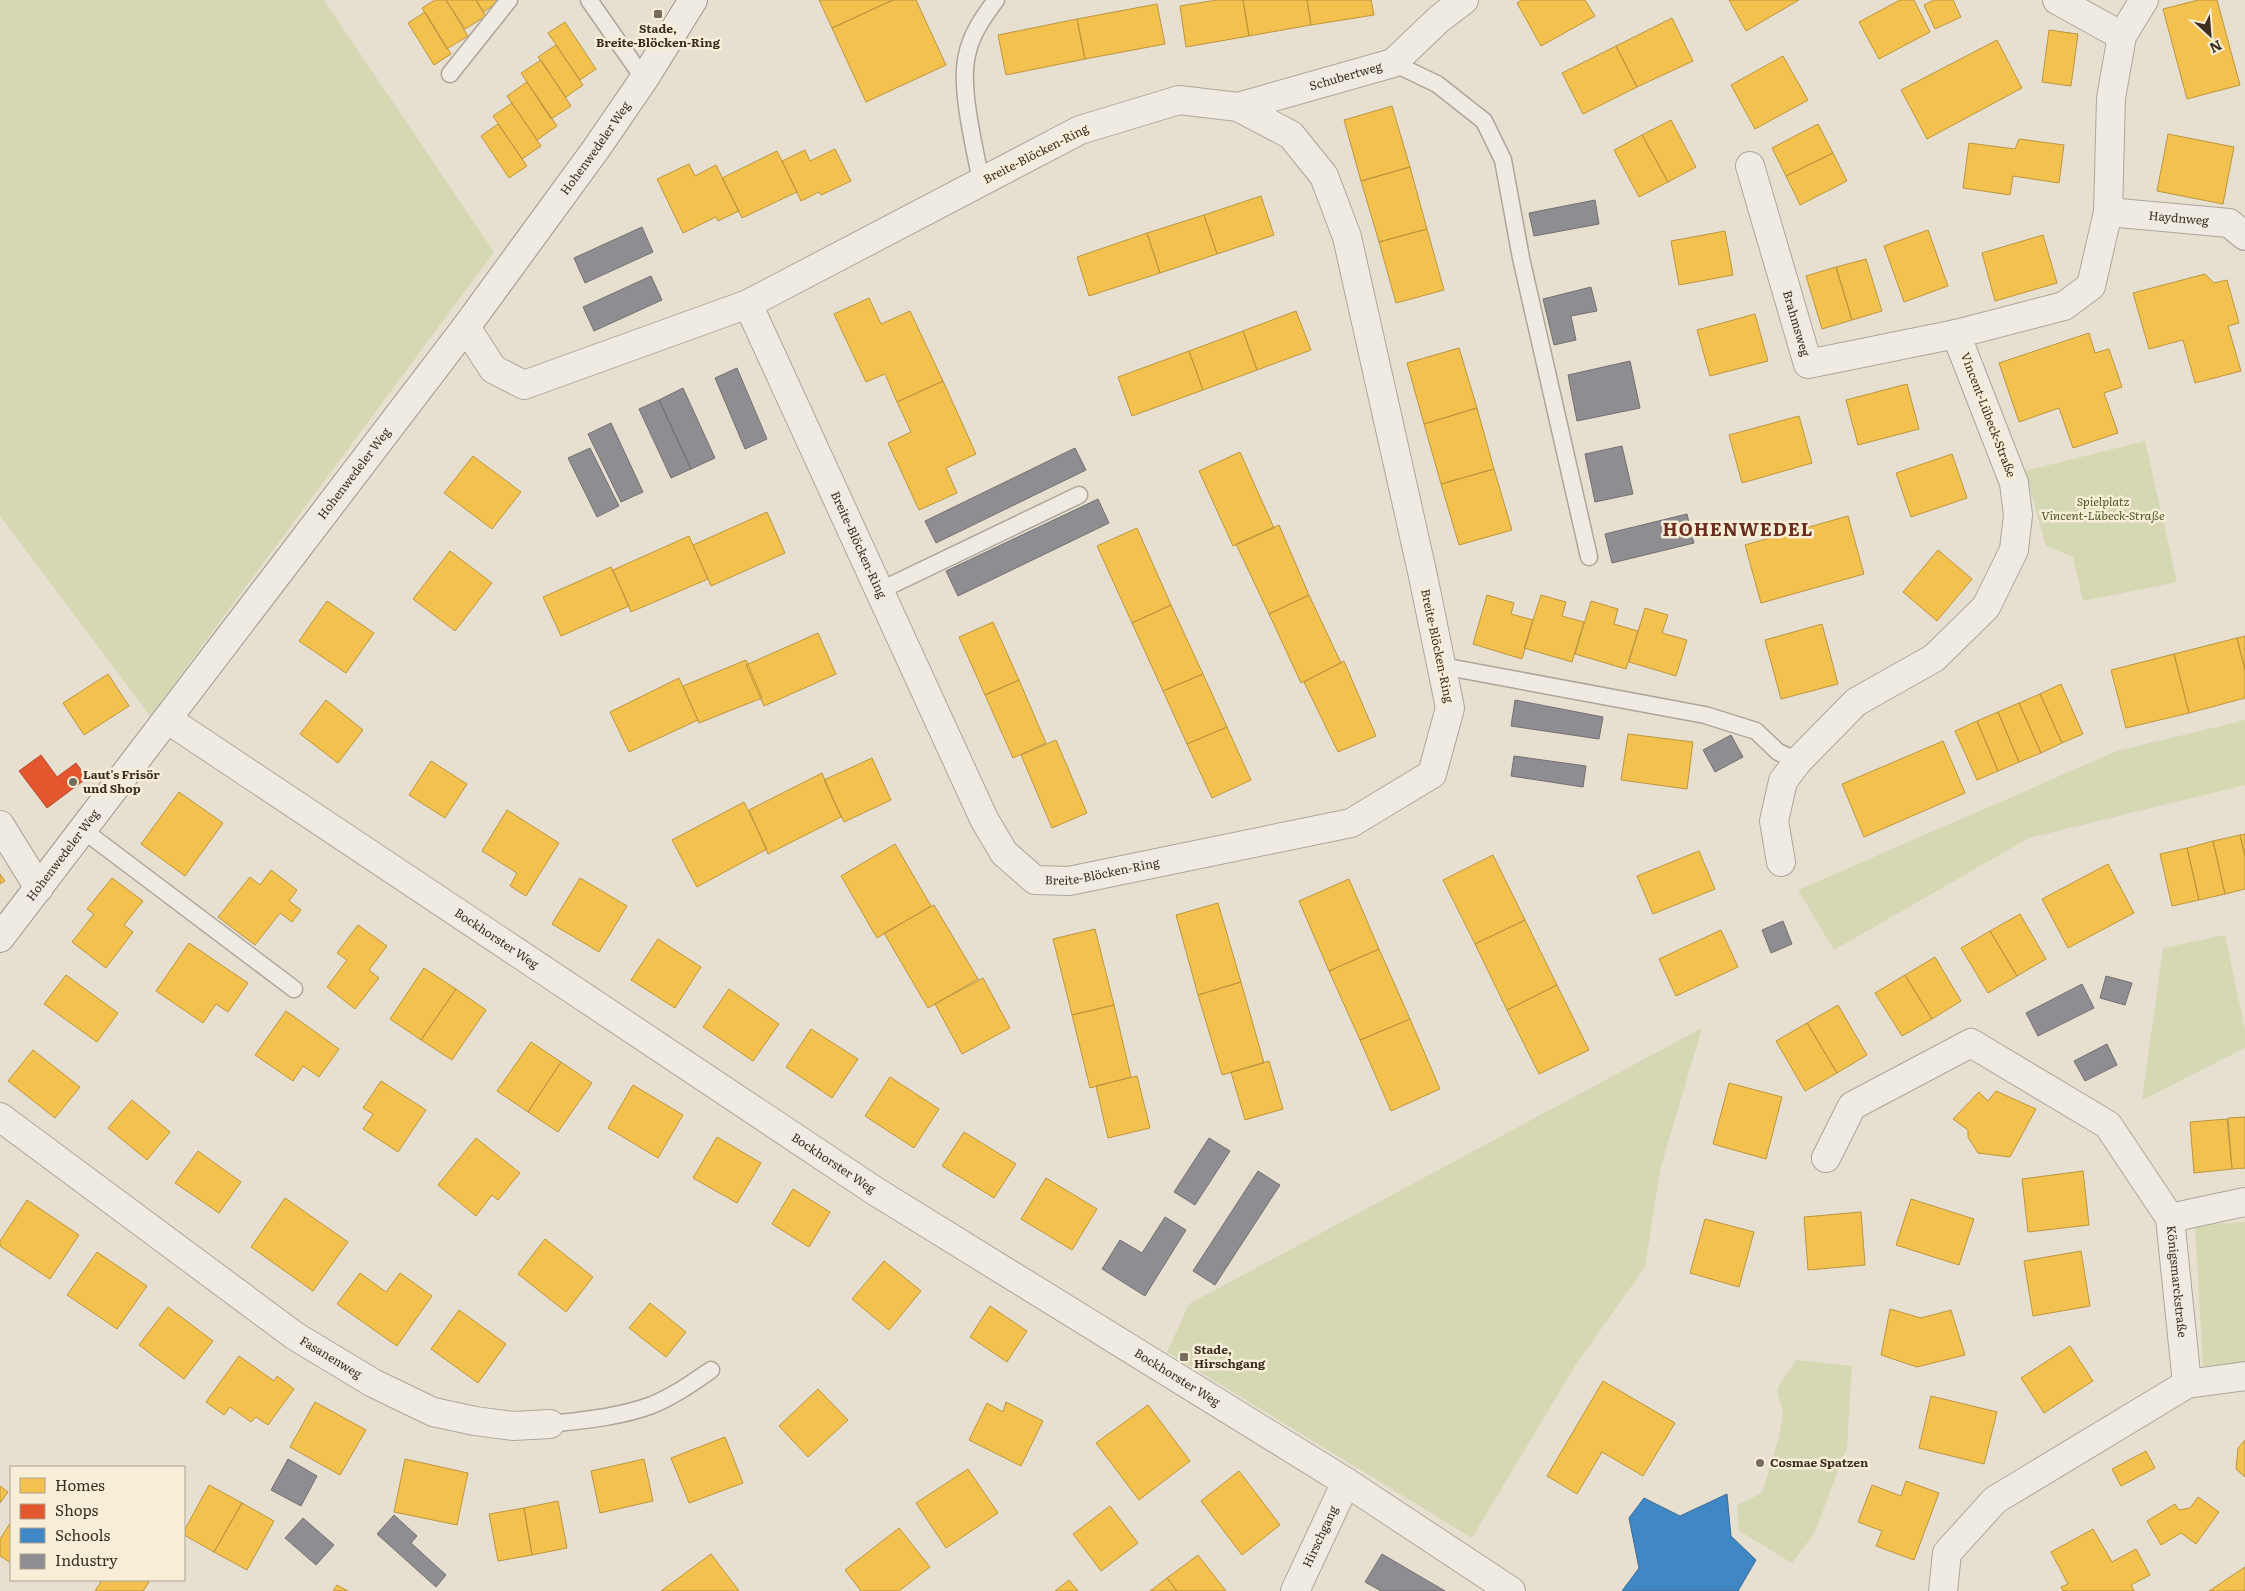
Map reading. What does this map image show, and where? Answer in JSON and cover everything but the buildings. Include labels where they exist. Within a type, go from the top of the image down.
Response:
[{"type":"street","name":"Hohenwedeler Weg","points":[[0,938],[466,327],[644,79],[693,0]]},
{"type":"street","name":"Schubertweg","points":[[1238,107],[1393,63],[1439,19],[1464,0]]},
{"type":"street","points":[[2057,0],[2122,36]]},
{"type":"street","points":[[1956,334],[2064,306],[2091,286],[2108,212],[2111,98],[2122,36],[2144,0]]},
{"type":"street","name":"Breite-Blöcken-Ring","points":[[466,327],[493,369],[524,385],[748,304],[1080,130],[1179,100],[1238,107],[1292,135],[1324,176],[1347,237],[1450,708],[1432,774],[1351,822],[1069,881],[1035,880],[1004,853],[984,819],[748,304]]},
{"type":"street","name":"Brahmsweg","points":[[1750,166],[1808,364],[1956,334]]},
{"type":"street","name":"Haydnweg","points":[[2108,212],[2229,223],[2245,236]]},
{"type":"street","name":"Vincent-Lübeck-Straße","points":[[1781,862],[1774,821],[1783,781],[1798,761],[1856,702],[1934,658],[1986,607],[2014,550],[2018,515],[2014,483],[1956,334]]},
{"type":"street","name":"Bockhorster Weg","points":[[168,720],[874,1191],[1346,1482],[1511,1591]]},
{"type":"street","points":[[0,825],[39,888]]},
{"type":"street","name":"Königsmarckstraße","points":[[1826,1158],[1852,1106],[1971,1043],[2108,1125],[2170,1218],[2187,1384]]},
{"type":"street","name":"Fasanenweg","points":[[0,1117],[295,1336],[373,1383],[441,1414],[513,1426],[550,1424]]},
{"type":"street","points":[[2170,1218],[2245,1202]]},
{"type":"street","points":[[1943,1591],[1947,1553],[1995,1500],[2187,1384],[2245,1376]]},
{"type":"street","name":"Hirschgang","points":[[1295,1591],[1346,1482]]},
{"type":"lane","points":[[450,74],[510,0]]},
{"type":"lane","points":[[589,0],[644,79]]},
{"type":"lane","points":[[981,182],[966,93],[966,55],[979,24],[996,0]]},
{"type":"lane","points":[[1393,63],[1437,84],[1484,122],[1503,160],[1521,258],[1589,556]]},
{"type":"lane","points":[[879,591],[1079,495]]},
{"type":"lane","points":[[1442,666],[1705,715],[1756,732],[1778,752],[1798,761]]},
{"type":"lane","points":[[83,830],[294,989]]},
{"type":"lane","name":"Fasanenweg","points":[[550,1424],[600,1417],[652,1405],[684,1389],[711,1370]]},
{"type":"green space","points":[[0,0],[324,0],[494,252],[150,716],[0,516]]},
{"type":"green space","name":"Spielplatz Vincent-Lübeck-Straße","points":[[2145,441],[2177,582],[2083,601],[2073,557],[2046,546],[2025,471]]},
{"type":"green space","points":[[2245,720],[2245,785],[2029,838],[1834,950],[1798,890],[2117,751]]},
{"type":"green space","points":[[2225,935],[2245,1030],[2245,1048],[2142,1100],[2163,948]]},
{"type":"green space","points":[[1702,1028],[1660,1170],[1645,1267],[1575,1366],[1472,1538],[1167,1352],[1189,1304]]},
{"type":"green space","points":[[2245,1222],[2245,1364],[2203,1366],[2195,1225]]},
{"type":"green space","points":[[1796,1360],[1852,1366],[1847,1447],[1815,1532],[1792,1563],[1739,1531],[1737,1505],[1762,1493],[1779,1437],[1783,1413],[1777,1389]]},
{"type":"place","name":"Stade, Breite-Blöcken-Ring","points":[[658,14]]},
{"type":"place","name":"Laut's Frisör und Shop","points":[[73,782]]},
{"type":"place","name":"Stade, Hirschgang","points":[[1184,1357]]},
{"type":"place","name":"Cosmae Spatzen","points":[[1760,1463]]},
{"type":"district","name":"HOHENWEDEL","points":[[1738,530]]}]
